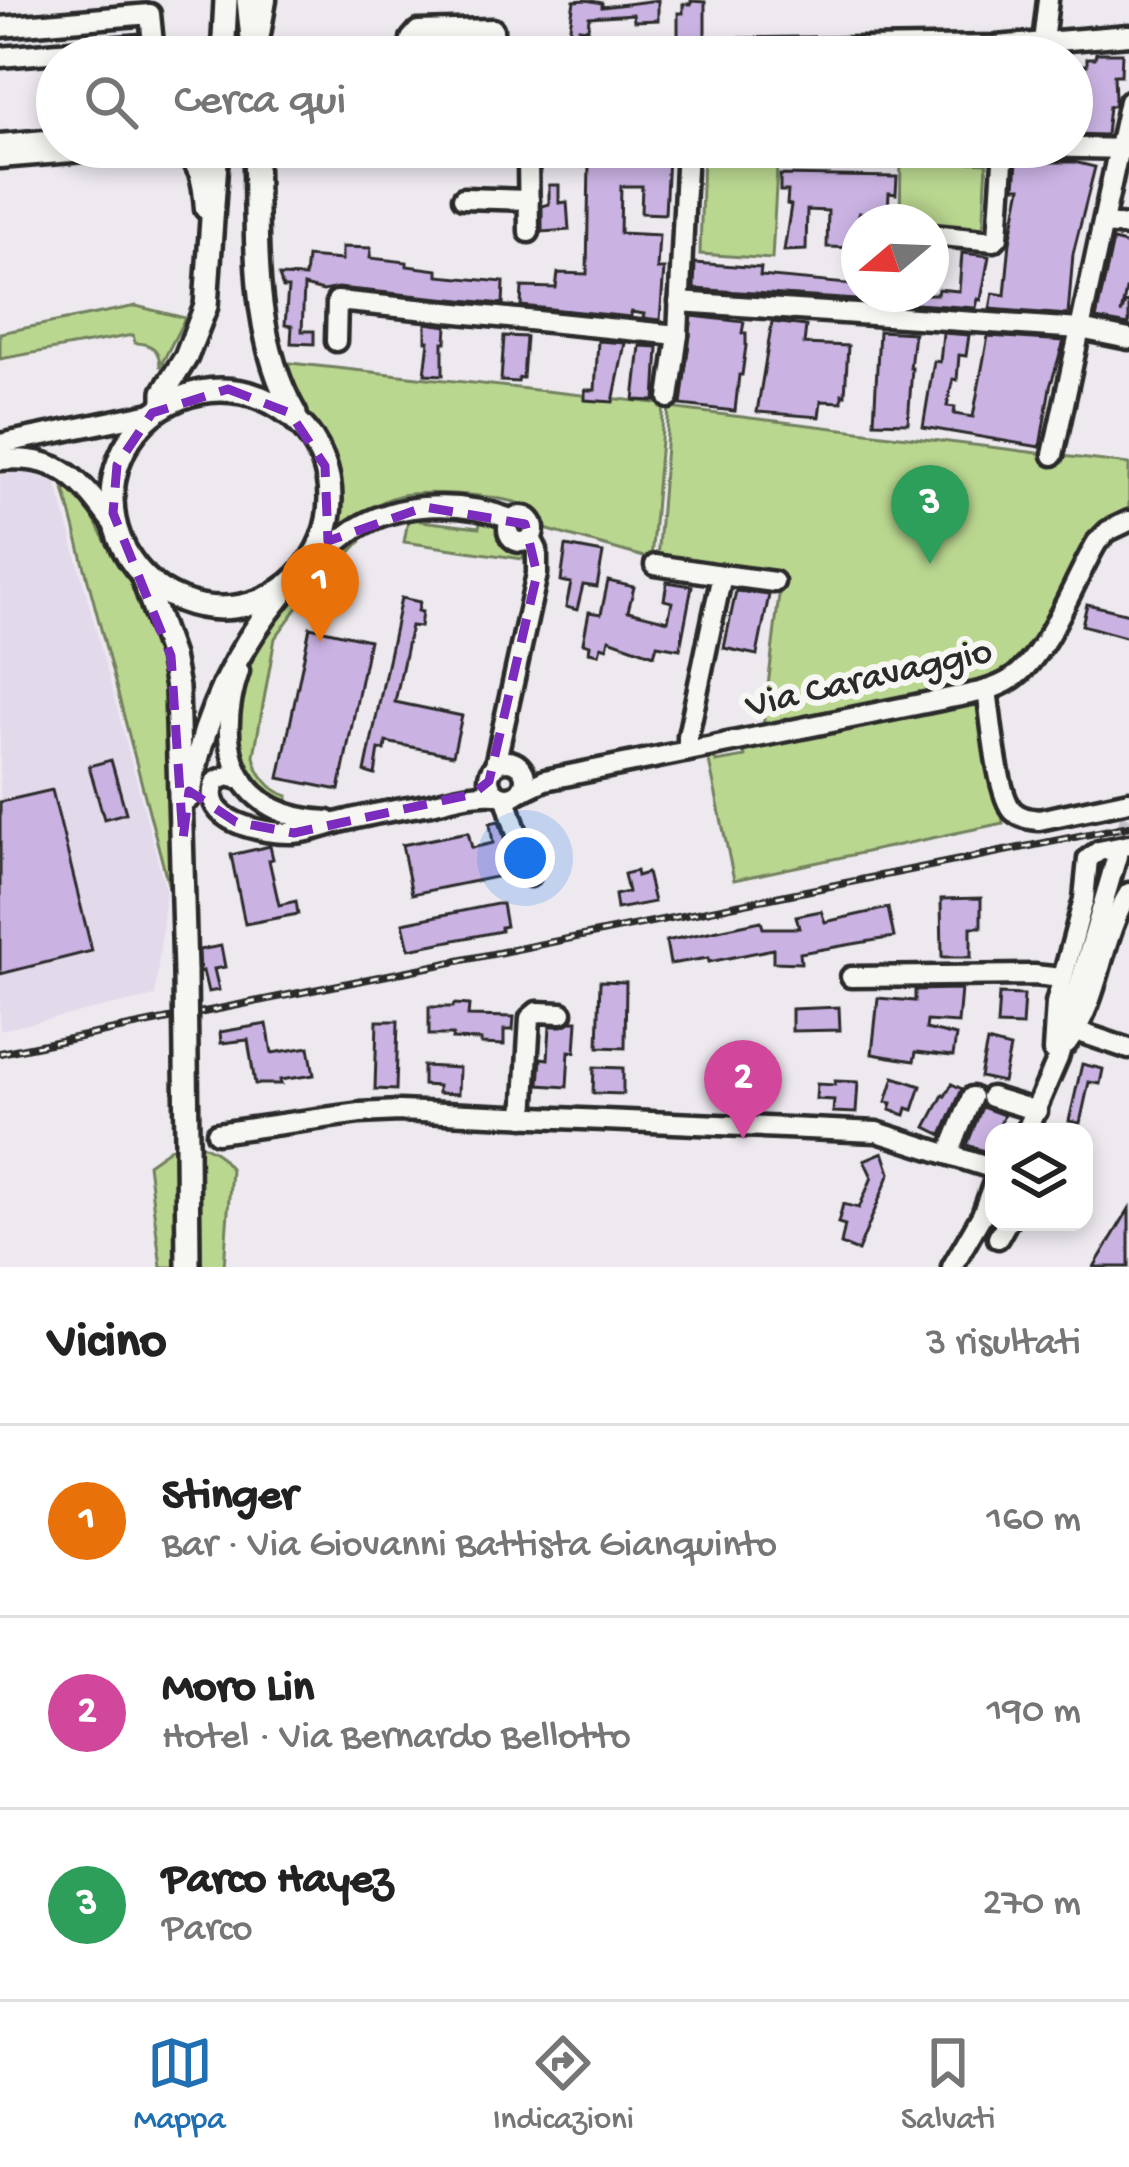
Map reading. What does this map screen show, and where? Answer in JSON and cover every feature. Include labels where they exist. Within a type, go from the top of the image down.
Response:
[{"type":"highway","points":[[258,36],[263,0]]},
{"type":"main road","points":[[224,36],[226,0]]},
{"type":"main road","points":[[248,0],[252,36]]},
{"type":"main road","points":[[158,409],[201,323],[216,168]]},
{"type":"main road","points":[[183,839],[206,723],[225,681],[310,563],[327,528],[330,496],[325,466],[284,392],[262,325],[256,168]]},
{"type":"main road","points":[[292,582],[256,603],[216,608],[176,598],[131,561],[116,528],[112,497],[117,465],[130,437],[158,409],[195,392],[245,392],[276,404],[302,425]]},
{"type":"main road","points":[[142,574],[166,639],[177,688],[188,1267]]},
{"type":"street","points":[[1044,36],[1048,0]]},
{"type":"street","points":[[0,27],[150,14],[152,36]]},
{"type":"street","points":[[63,22],[64,36]]},
{"type":"street","points":[[1093,38],[1129,35]]},
{"type":"street","points":[[0,57],[36,54]]},
{"type":"street","points":[[1053,455],[1102,224],[1124,149],[1129,101]]},
{"type":"street","points":[[0,144],[36,141]]},
{"type":"street","points":[[1093,148],[1124,149]]},
{"type":"street","points":[[0,158],[36,155]]},
{"type":"street","points":[[196,168],[203,181],[209,269]]},
{"type":"street","points":[[528,168],[529,232]]},
{"type":"street","points":[[669,398],[678,335],[686,168]]},
{"type":"street","points":[[949,237],[998,238],[1003,168]]},
{"type":"street","points":[[463,198],[529,200]]},
{"type":"street","points":[[1102,224],[1129,226]]},
{"type":"street","points":[[336,341],[337,301],[678,335]]},
{"type":"street","points":[[679,302],[1080,329],[1129,339]]},
{"type":"street","points":[[0,444],[158,409]]},
{"type":"street","points":[[0,434],[44,428],[68,431]]},
{"type":"street","points":[[0,460],[26,459],[64,471],[79,480],[116,528]]},
{"type":"street","points":[[310,563],[355,530],[403,511],[439,506],[529,518],[535,529],[531,538],[537,550],[536,574],[501,785],[530,876]]},
{"type":"street","name":"Via Caravaggio","points":[[345,820],[291,817],[233,776],[213,785],[213,806],[219,812],[252,828],[294,833],[501,785],[987,691],[1023,669],[1097,542],[1129,521]]},
{"type":"street","points":[[655,565],[774,582]]},
{"type":"street","points":[[688,751],[722,575]]},
{"type":"street","points":[[243,780],[227,726],[232,691],[252,638]]},
{"type":"street","points":[[987,691],[1002,789],[1015,813],[1040,820],[1129,801]]},
{"type":"street","points":[[1033,1123],[1057,1061],[1123,850],[1099,851],[1088,859],[1085,893],[1052,1034],[1057,1061]]},
{"type":"street","points":[[1057,1061],[1087,1012],[1129,893]]},
{"type":"street","points":[[851,977],[1062,978]]},
{"type":"street","points":[[524,1117],[530,1018],[537,1012],[562,1013]]},
{"type":"street","points":[[1076,1031],[1129,1049]]},
{"type":"street","points":[[949,1154],[982,1097],[1024,1123]]},
{"type":"street","points":[[217,1133],[360,1112],[877,1132],[985,1166]]},
{"type":"street","points":[[952,1267],[985,1215]]},
{"type":"highlighted area","points":[[228,389],[290,413],[325,466],[328,541],[425,507],[525,524],[537,574],[489,781],[473,794],[294,833],[236,822],[189,791],[183,839],[171,656],[113,513],[117,465],[152,413]]},
{"type":"shaded area","points":[[20,471],[56,481],[166,891],[155,996],[0,1030],[0,475]]},
{"type":"green space","points":[[702,168],[777,168],[772,259],[700,254]]},
{"type":"green space","points":[[901,168],[987,168],[983,232],[949,229],[949,204],[900,204]]},
{"type":"green space","points":[[136,306],[185,318],[160,367],[154,349],[135,343],[133,335],[0,359],[0,333]]},
{"type":"green space","points":[[281,362],[664,404],[651,559],[545,529],[538,514],[527,506],[470,495],[398,496],[333,536],[337,472]]},
{"type":"green space","points":[[669,408],[1129,464],[1129,508],[1101,526],[1083,549],[1039,635],[1007,671],[984,684],[763,727],[781,579],[657,560]]},
{"type":"green space","points":[[62,481],[80,493],[132,584],[163,652],[170,692],[170,891]]},
{"type":"green space","points":[[409,515],[419,515],[420,521],[479,528],[481,519],[492,522],[509,543],[524,548],[523,559],[404,542]]},
{"type":"green space","points":[[352,540],[360,542],[301,603],[275,638],[254,755],[265,780],[288,796],[288,803],[260,788],[243,760],[237,724],[243,687],[260,643],[286,605]]},
{"type":"green space","points":[[988,700],[1003,823],[734,880],[707,752],[714,751],[716,762],[745,757],[744,745]]},
{"type":"green space","points":[[200,1144],[216,1152],[231,1169],[224,1267],[201,1267]]},
{"type":"green space","points":[[175,1145],[176,1267],[161,1267],[148,1164]]},
{"type":"building","points":[[658,0],[658,20],[634,21],[633,14],[589,17],[588,29],[579,28],[578,36],[568,36],[574,1],[602,3],[602,7]]},
{"type":"building","points":[[705,2],[705,36],[678,36],[678,13],[683,13],[683,4]]},
{"type":"building","points":[[1096,53],[1122,53],[1121,75],[1114,75],[1114,106],[1109,106],[1106,135],[1093,135]]},
{"type":"building","points":[[1095,167],[1073,254],[1068,315],[990,309],[993,293],[1005,295],[1021,187],[1015,187],[1017,168]]},
{"type":"building","points":[[589,168],[667,168],[665,214],[641,213],[642,186],[621,186],[620,233],[659,235],[657,269],[664,269],[660,320],[631,312],[631,317],[521,306],[522,287],[556,288],[558,273],[587,274]]},
{"type":"building","points":[[780,175],[897,177],[896,194],[889,193],[888,204],[841,204],[841,247],[827,247],[828,211],[807,210],[806,250],[784,251],[791,205],[787,204],[788,191],[780,191]]},
{"type":"building","points":[[549,185],[559,185],[559,203],[567,202],[569,230],[542,232],[542,206],[549,204]]},
{"type":"building","points":[[1113,241],[1129,245],[1129,291],[1121,314],[1125,303],[1129,304],[1129,325],[1096,319]]},
{"type":"building","points":[[342,247],[371,248],[370,258],[438,270],[438,276],[504,282],[503,304],[304,286],[302,331],[314,331],[314,344],[291,343],[292,326],[285,325],[288,288],[283,288],[279,276],[305,277],[307,257],[342,260]]},
{"type":"building","points":[[962,253],[989,256],[976,308],[949,306],[949,290],[959,291]]},
{"type":"building","points":[[695,263],[761,268],[760,276],[841,283],[841,299],[694,289]]},
{"type":"building","points":[[692,316],[744,322],[746,346],[735,411],[681,405]]},
{"type":"building","points":[[772,322],[806,326],[804,344],[848,346],[842,402],[821,401],[819,417],[757,412]]},
{"type":"building","points":[[426,323],[447,326],[443,375],[425,374]]},
{"type":"building","points":[[879,331],[914,333],[908,423],[874,422]]},
{"type":"building","points":[[943,333],[969,335],[966,356],[959,355],[957,380],[953,379],[947,406],[955,407],[954,414],[973,417],[988,336],[1064,341],[1040,447],[923,427]]},
{"type":"building","points":[[504,336],[526,337],[523,378],[518,382],[501,381]]},
{"type":"building","points":[[598,341],[625,343],[613,402],[585,400],[585,390],[595,390]]},
{"type":"building","points":[[640,346],[658,347],[655,401],[634,400]]},
{"type":"building","points":[[566,546],[603,553],[597,587],[583,585],[577,610],[566,607],[571,583],[561,581]]},
{"type":"building","points":[[608,581],[634,587],[628,611],[668,621],[672,602],[664,600],[667,582],[692,586],[680,649],[657,645],[654,655],[609,639],[599,654],[589,652],[590,645],[583,643],[589,612],[601,614]]},
{"type":"building","points":[[736,591],[769,595],[757,655],[724,648]]},
{"type":"building","points":[[401,598],[420,602],[418,611],[422,612],[420,627],[411,626],[395,702],[462,716],[453,755],[386,742],[385,750],[379,749],[375,775],[365,772]]},
{"type":"building","points":[[1087,604],[1129,614],[1129,638],[1082,625]]},
{"type":"building","points":[[310,627],[369,640],[339,790],[279,778]]},
{"type":"building","points":[[111,760],[126,813],[104,819],[89,766]]},
{"type":"building","points":[[52,790],[92,951],[0,974],[0,802]]},
{"type":"building","points":[[499,821],[515,873],[412,894],[402,845],[468,832],[472,848],[493,843],[490,823]]},
{"type":"building","points":[[270,846],[279,905],[296,901],[298,914],[245,924],[231,855]]},
{"type":"building","points":[[636,871],[637,876],[647,873],[654,902],[617,909],[615,895],[628,892],[624,874]]},
{"type":"building","points":[[981,898],[981,927],[971,927],[971,957],[942,957],[941,899]]},
{"type":"building","points":[[502,904],[506,926],[501,931],[409,949],[403,923]]},
{"type":"building","points":[[888,908],[894,937],[800,953],[801,963],[773,962],[773,949],[709,962],[708,958],[670,964],[666,941],[761,921],[763,928],[799,928],[796,916],[821,911],[825,922]]},
{"type":"building","points":[[221,946],[225,967],[214,969],[219,990],[208,992],[200,972],[199,950]]},
{"type":"building","points":[[600,981],[626,982],[625,1048],[598,1047]]},
{"type":"building","points":[[961,989],[958,1023],[927,1021],[926,1029],[956,1036],[953,1056],[916,1052],[914,1061],[872,1054],[878,998],[915,1001],[915,990]]},
{"type":"building","points":[[999,994],[1024,995],[1022,1026],[997,1025]]},
{"type":"building","points":[[469,1005],[468,1016],[514,1017],[513,1030],[504,1030],[504,1045],[429,1035],[429,1007]]},
{"type":"building","points":[[839,1007],[840,1030],[792,1031],[792,1009]]},
{"type":"building","points":[[377,1021],[398,1021],[396,1090],[375,1089]]},
{"type":"building","points":[[577,1021],[575,1052],[569,1051],[567,1087],[539,1085],[541,1058],[548,1059],[550,1026]]},
{"type":"building","points":[[267,1024],[272,1053],[309,1047],[314,1075],[280,1080],[281,1084],[255,1084],[248,1040],[221,1043],[220,1032]]},
{"type":"building","points":[[987,1042],[1010,1048],[1003,1082],[980,1077]]},
{"type":"building","points":[[744,1054],[756,1054],[755,1103],[730,1103],[731,1080],[744,1081]]},
{"type":"building","points":[[1082,1064],[1103,1069],[1100,1084],[1089,1082],[1080,1123],[1069,1121]]},
{"type":"building","points":[[423,1066],[459,1068],[458,1094],[438,1093],[438,1086],[423,1085]]},
{"type":"building","points":[[594,1067],[623,1068],[623,1094],[593,1093]]},
{"type":"building","points":[[894,1077],[921,1086],[913,1110],[907,1108],[905,1115],[890,1110],[892,1103],[886,1102]]},
{"type":"building","points":[[835,1081],[858,1082],[856,1113],[833,1112],[834,1100],[816,1099],[817,1084],[835,1085]]},
{"type":"building","points":[[952,1084],[962,1089],[942,1135],[926,1127]]},
{"type":"building","points":[[982,1107],[1004,1115],[1001,1123],[985,1123],[985,1152],[967,1145]]},
{"type":"building","points":[[883,1152],[890,1173],[858,1251],[841,1244],[845,1225],[838,1223],[843,1204],[859,1208],[872,1177],[864,1160]]},
{"type":"building","points":[[1129,1209],[1129,1267],[1094,1267]]},
{"type":"tunnel","points":[[1117,856],[1129,818]]},
{"type":"railway","points":[[0,1053],[1129,826]]},
{"type":"place","name":"Parco Hayez","points":[[930,564]]},
{"type":"place","name":"Stinger","points":[[320,642]]},
{"type":"place","name":"Moro Lin","points":[[743,1139]]}]
